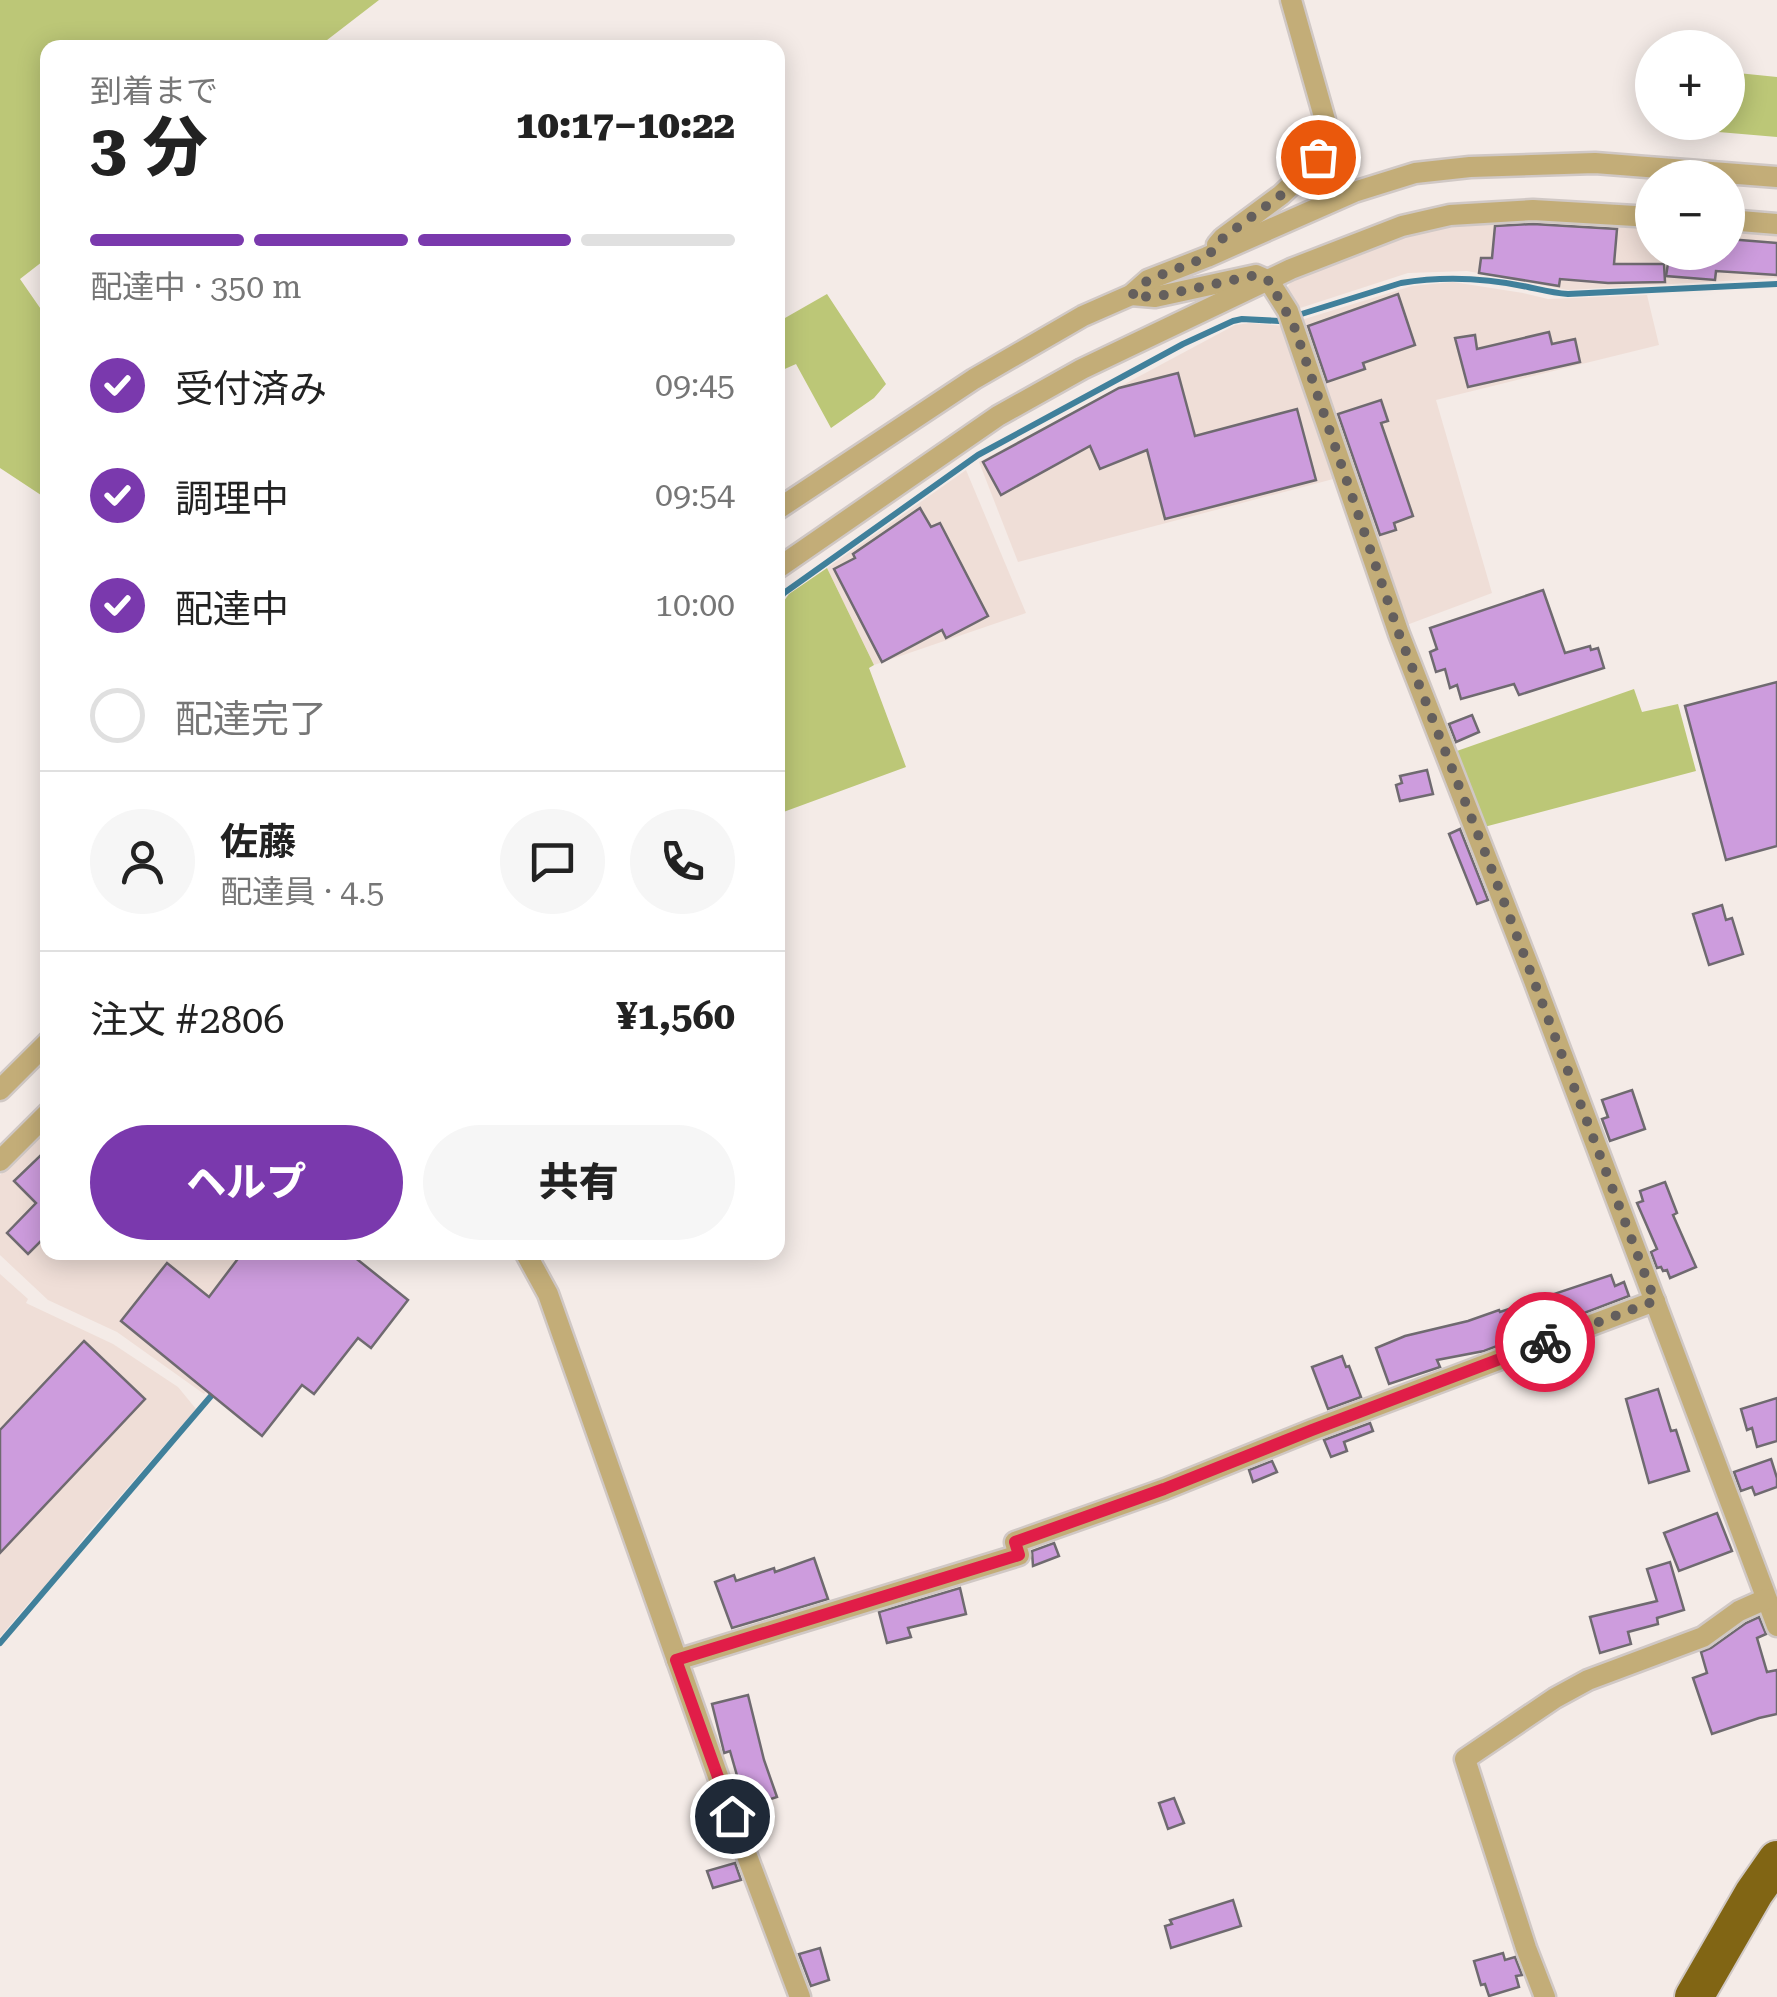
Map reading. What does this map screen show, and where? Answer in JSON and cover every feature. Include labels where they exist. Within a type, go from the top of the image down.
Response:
[{"type":"highway","points":[[1694,1997],[1777,1860]]},
{"type":"street","points":[[1207,257],[1223,238],[1281,195],[1313,165],[1322,148],[1324,120],[1291,0]]},
{"type":"street","points":[[785,504],[974,378],[1084,316],[1131,296],[1148,280],[1374,184],[1435,170],[1595,163],[1777,177]]},
{"type":"street","points":[[785,563],[998,416],[1082,370],[1290,269],[1402,226],[1450,215],[1533,210],[1635,216]]},
{"type":"street","points":[[1745,221],[1777,224]]},
{"type":"street","points":[[1131,296],[1155,297],[1256,275],[1269,281],[1290,319],[1399,634],[1777,1626]]},
{"type":"street","points":[[0,1090],[40,1050]]},
{"type":"street","points":[[0,1162],[40,1121]]},
{"type":"street","points":[[530,1260],[548,1294],[676,1660],[800,1997]]},
{"type":"street","points":[[676,1660],[1019,1555],[1015,1542],[1655,1301]]},
{"type":"street","points":[[1545,1997],[1465,1760],[1588,1680],[1703,1637],[1739,1611],[1766,1599]]},
{"type":"shaded area","points":[[1524,217],[1635,222],[1635,270],[1745,270],[1745,230],[1777,233],[1777,278],[1568,290],[1467,271],[1408,273],[1294,310],[1286,290],[1294,277],[1408,233],[1448,224]]},
{"type":"shaded area","points":[[1453,282],[1548,299],[1647,295],[1659,345],[1436,400],[1492,593],[1404,626],[1298,321],[1412,286]]},
{"type":"shaded area","points":[[1235,325],[1284,326],[1337,478],[1018,562],[979,462]]},
{"type":"shaded area","points":[[966,470],[1026,613],[874,665],[827,568]]},
{"type":"shaded area","points":[[40,1134],[40,1260],[311,1260],[204,1394],[117,1332],[48,1300],[0,1255],[0,1175]]},
{"type":"shaded area","points":[[0,1274],[28,1299],[26,1303],[113,1344],[178,1387],[196,1409],[0,1637]]},
{"type":"green space","points":[[0,0],[379,0],[327,40],[40,40],[40,263],[20,279],[40,308],[40,494],[0,468]]},
{"type":"green space","points":[[1745,74],[1777,77],[1777,137],[1745,134]]},
{"type":"green space","points":[[827,294],[886,384],[874,398],[831,428],[796,364],[785,369],[785,318]]},
{"type":"green space","points":[[827,568],[874,665],[869,668],[906,767],[785,811],[785,599]]},
{"type":"green space","points":[[1634,689],[1642,712],[1678,704],[1696,771],[1484,827],[1454,752]]},
{"type":"building","points":[[1495,226],[1617,229],[1614,264],[1635,264],[1635,270],[1664,270],[1665,282],[1560,279],[1559,286],[1479,273],[1481,258],[1492,258]]},
{"type":"building","points":[[1745,240],[1777,243],[1777,275],[1716,271],[1715,280],[1666,276],[1667,270],[1745,270]]},
{"type":"building","points":[[1398,294],[1415,345],[1363,363],[1365,369],[1327,382],[1308,326]]},
{"type":"building","points":[[1549,332],[1552,344],[1575,339],[1580,362],[1468,387],[1455,338],[1475,335],[1477,349]]},
{"type":"building","points":[[1178,373],[1195,436],[1297,409],[1316,480],[1165,519],[1147,450],[1100,469],[1090,446],[1001,495],[983,462],[1119,388]]},
{"type":"building","points":[[1381,400],[1388,421],[1381,423],[1413,516],[1394,523],[1396,530],[1380,535],[1338,414]]},
{"type":"building","points":[[920,508],[931,527],[940,523],[988,616],[946,638],[942,630],[882,662],[834,569],[855,558],[853,554]]},
{"type":"building","points":[[1543,590],[1565,653],[1590,646],[1591,650],[1598,648],[1604,668],[1519,695],[1514,684],[1461,699],[1457,685],[1450,688],[1445,669],[1436,672],[1430,652],[1437,649],[1430,628]]},
{"type":"building","points":[[1777,682],[1777,846],[1726,860],[1685,706]]},
{"type":"building","points":[[1472,715],[1479,732],[1456,742],[1449,724]]},
{"type":"building","points":[[1427,770],[1433,794],[1400,801],[1396,785],[1402,783],[1400,776]]},
{"type":"building","points":[[1460,829],[1488,900],[1477,904],[1449,834]]},
{"type":"building","points":[[1722,905],[1726,920],[1732,918],[1743,954],[1709,965],[1693,914]]},
{"type":"building","points":[[1632,1090],[1645,1129],[1610,1141],[1602,1119],[1608,1117],[1602,1100]]},
{"type":"building","points":[[40,1156],[40,1242],[28,1254],[7,1233],[36,1203],[14,1181]]},
{"type":"building","points":[[1665,1182],[1677,1213],[1673,1215],[1696,1267],[1670,1278],[1667,1270],[1657,1268],[1651,1252],[1657,1249],[1637,1203],[1643,1201],[1640,1191]]},
{"type":"building","points":[[237,1260],[358,1260],[408,1300],[371,1348],[358,1338],[314,1394],[302,1385],[262,1436],[121,1321],[167,1263],[209,1297]]},
{"type":"building","points":[[1611,1275],[1615,1286],[1624,1282],[1629,1296],[1484,1351],[1437,1360],[1440,1367],[1389,1384],[1376,1348]]},
{"type":"building","points":[[84,1341],[145,1399],[0,1553],[0,1430]]},
{"type":"building","points":[[1342,1356],[1361,1397],[1328,1409],[1312,1367]]},
{"type":"building","points":[[1658,1389],[1689,1471],[1649,1483],[1626,1399]]},
{"type":"building","points":[[1777,1398],[1777,1441],[1757,1447],[1741,1409]]},
{"type":"building","points":[[1370,1423],[1373,1431],[1344,1442],[1347,1451],[1331,1457],[1324,1440]]},
{"type":"building","points":[[1771,1459],[1777,1487],[1755,1495],[1752,1487],[1741,1491],[1734,1472]]},
{"type":"building","points":[[1272,1461],[1277,1472],[1253,1482],[1249,1470]]},
{"type":"building","points":[[1717,1513],[1732,1551],[1679,1571],[1664,1533]]},
{"type":"building","points":[[1054,1543],[1059,1556],[1033,1566],[1032,1551]]},
{"type":"building","points":[[814,1558],[828,1599],[732,1628],[715,1582],[734,1575],[736,1581],[774,1568],[775,1572]]},
{"type":"building","points":[[1670,1562],[1684,1610],[1657,1618],[1658,1624],[1628,1632],[1631,1644],[1600,1653],[1590,1617],[1657,1601],[1647,1569]]},
{"type":"building","points":[[960,1588],[966,1614],[908,1628],[911,1637],[887,1643],[879,1612]]},
{"type":"building","points":[[1759,1617],[1766,1634],[1757,1638],[1767,1672],[1777,1670],[1777,1714],[1712,1734],[1693,1678],[1707,1673],[1701,1652]]},
{"type":"building","points":[[748,1695],[777,1797],[746,1807],[730,1751],[724,1753],[712,1704]]},
{"type":"building","points":[[1174,1798],[1184,1823],[1168,1829],[1159,1803]]},
{"type":"building","points":[[735,1863],[741,1880],[713,1888],[707,1871]]},
{"type":"building","points":[[1233,1900],[1241,1926],[1171,1948],[1165,1926],[1172,1924],[1170,1920]]},
{"type":"building","points":[[820,1948],[829,1980],[811,1986],[799,1954]]},
{"type":"building","points":[[1503,1953],[1505,1960],[1515,1957],[1522,1975],[1516,1976],[1519,1987],[1489,1996],[1485,1984],[1481,1985],[1474,1961]]},
{"type":"waterway","points":[[785,592],[978,455],[1233,321],[1279,321],[1401,283],[1433,279],[1496,282],[1568,294],[1777,284]]},
{"type":"waterway","points":[[0,1643],[217,1389]]},
{"type":"way so far","points":[[1318,157],[1281,195],[1223,238],[1207,257],[1148,280],[1131,296],[1155,297],[1256,275],[1269,281],[1294,326],[1399,634],[1655,1301],[1545,1342]]},
{"type":"route","points":[[732,1816],[676,1660],[1019,1555],[1015,1542],[1164,1489],[1545,1342]]}]
